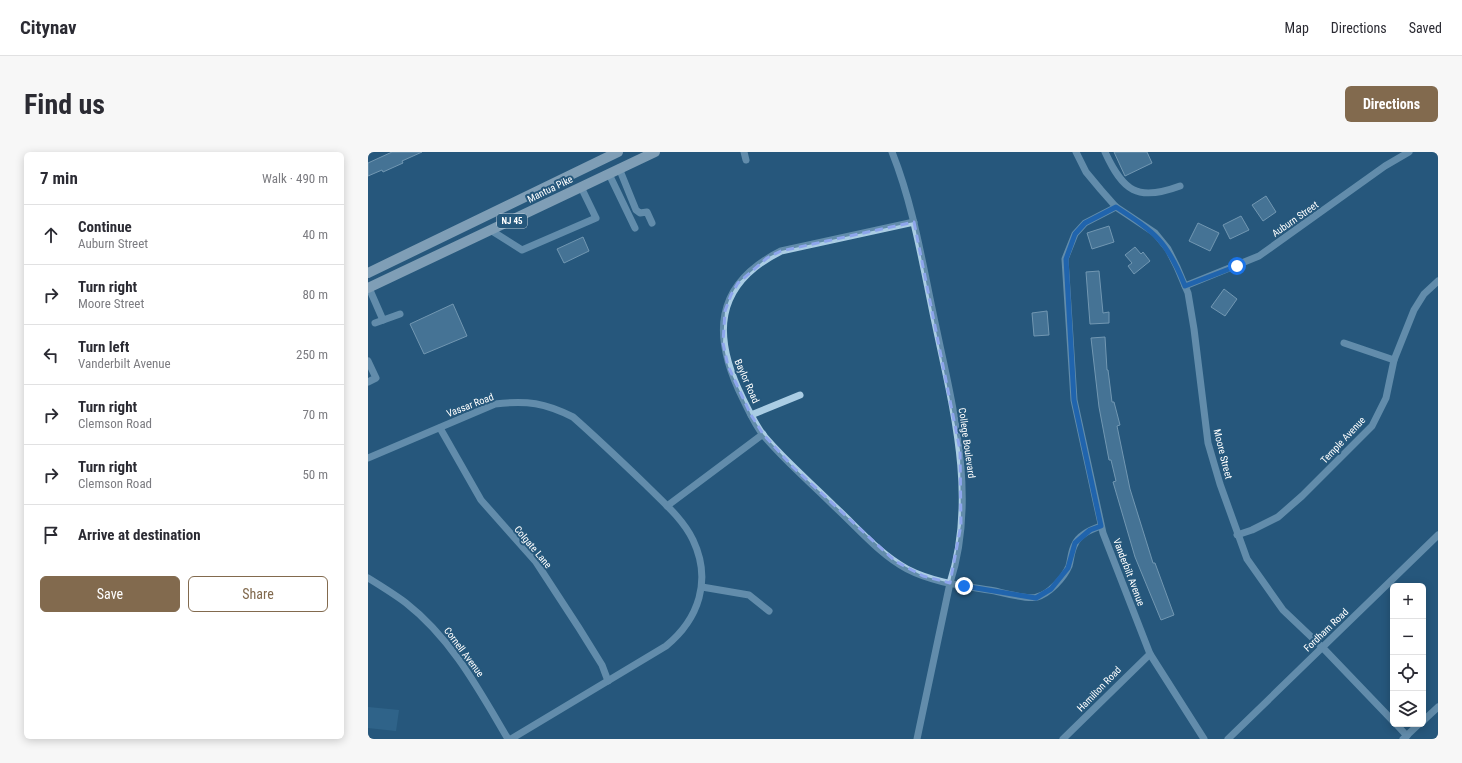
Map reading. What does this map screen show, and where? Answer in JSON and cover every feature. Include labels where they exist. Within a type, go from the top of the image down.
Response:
[{"type":"main road","name":"Mantua Pike","points":[[368,273],[618,152]]},
{"type":"main road","name":"Mantua Pike","points":[[369,288],[492,231],[619,168],[655,152]]},
{"type":"street","points":[[744,152],[746,160]]},
{"type":"street","name":"College Boulevard","points":[[892,152],[903,181],[914,222],[960,450],[962,482],[961,525],[954,569],[917,739]]},
{"type":"street","name":"Moore Street","points":[[1076,152],[1086,172],[1116,207],[1155,234],[1168,249],[1188,293],[1208,443],[1247,559],[1284,610],[1390,718]]},
{"type":"street","points":[[1105,152],[1116,174],[1122,182],[1133,189],[1154,193],[1180,186]]},
{"type":"street","name":"Auburn Street","points":[[1185,286],[1259,256],[1385,166],[1409,152]]},
{"type":"street","points":[[619,168],[636,210],[640,213],[647,212],[652,223]]},
{"type":"street","points":[[609,174],[635,228]]},
{"type":"street","points":[[492,231],[522,250],[596,218],[581,187]]},
{"type":"street","name":"Vanderbilt Avenue","points":[[1116,207],[1085,223],[1075,234],[1066,259],[1074,400],[1101,526],[1150,654],[1204,739]]},
{"type":"street","name":"Baylor Road","points":[[914,222],[781,252],[766,258],[738,283],[731,295],[725,311],[722,331],[723,343],[728,366],[751,415],[762,434],[793,467],[895,561],[923,576],[950,583],[1036,598],[1051,589],[1068,568],[1075,543],[1090,530],[1101,526]]},
{"type":"street","name":"Temple Avenue","points":[[1238,535],[1278,517],[1302,496],[1364,435],[1378,416],[1386,398],[1394,360],[1414,310],[1424,294],[1438,281]]},
{"type":"street","points":[[369,288],[383,320]]},
{"type":"street","points":[[376,323],[400,314]]},
{"type":"street","points":[[1344,343],[1394,360]]},
{"type":"street","points":[[368,361],[376,378],[368,382]]},
{"type":"street","points":[[751,415],[800,394]]},
{"type":"street","name":"Vassar Road","points":[[368,458],[495,404],[518,401],[538,403],[556,408],[578,421],[667,506],[693,539],[699,554],[702,587],[695,612],[675,639],[511,739]]},
{"type":"street","name":"Colgate Lane","points":[[440,428],[476,494],[536,562],[580,628],[602,665],[608,681]]},
{"type":"street","points":[[667,506],[762,434]]},
{"type":"street","name":"Fordham Road","points":[[1228,739],[1438,535]]},
{"type":"street","name":"Cornell Avenue","points":[[368,578],[407,604],[445,641],[476,684],[508,739]]},
{"type":"street","points":[[702,587],[749,596],[769,611]]},
{"type":"street","name":"Hamilton Road","points":[[1063,739],[1150,654]]},
{"type":"street","points":[[1426,718],[1438,707]]},
{"type":"street","points":[[1398,727],[1405,737],[1417,727]]},
{"type":"highlighted area","points":[[914,222],[960,450],[961,525],[950,583],[923,576],[895,561],[793,467],[763,434],[751,415],[728,366],[723,343],[725,311],[731,295],[738,283],[767,258],[781,251]]},
{"type":"shaded area","points":[[368,707],[399,710],[396,731],[368,728]]},
{"type":"building","points":[[392,152],[422,152],[383,172],[382,170],[368,176],[368,163]]},
{"type":"building","points":[[1114,152],[1147,152],[1152,163],[1125,176]]},
{"type":"building","points":[[1266,196],[1276,212],[1263,221],[1252,205]]},
{"type":"building","points":[[1241,216],[1249,230],[1230,239],[1223,225]]},
{"type":"building","points":[[1198,223],[1219,233],[1210,251],[1189,241]]},
{"type":"building","points":[[1109,226],[1114,242],[1092,249],[1087,233]]},
{"type":"building","points":[[583,237],[589,251],[564,263],[557,249]]},
{"type":"building","points":[[1135,247],[1141,254],[1143,252],[1150,261],[1134,274],[1128,266],[1132,263],[1125,255]]},
{"type":"building","points":[[1099,271],[1103,313],[1109,312],[1109,323],[1090,324],[1086,272]]},
{"type":"building","points":[[1224,289],[1237,299],[1225,316],[1211,307]]},
{"type":"building","points":[[453,304],[467,336],[424,354],[410,324]]},
{"type":"building","points":[[1047,311],[1049,335],[1034,336],[1032,313]]},
{"type":"building","points":[[1105,337],[1107,370],[1112,402],[1114,402],[1120,425],[1117,426],[1130,489],[1153,563],[1155,563],[1174,615],[1161,620],[1135,557],[1113,482],[1116,481],[1111,460],[1109,460],[1099,407],[1091,338]]},
{"type":"route","points":[[964,586],[1036,598],[1051,589],[1068,568],[1075,543],[1090,530],[1101,526],[1074,400],[1066,259],[1075,234],[1085,223],[1116,207],[1137,220],[1155,234],[1168,249],[1185,286],[1237,266]]}]
